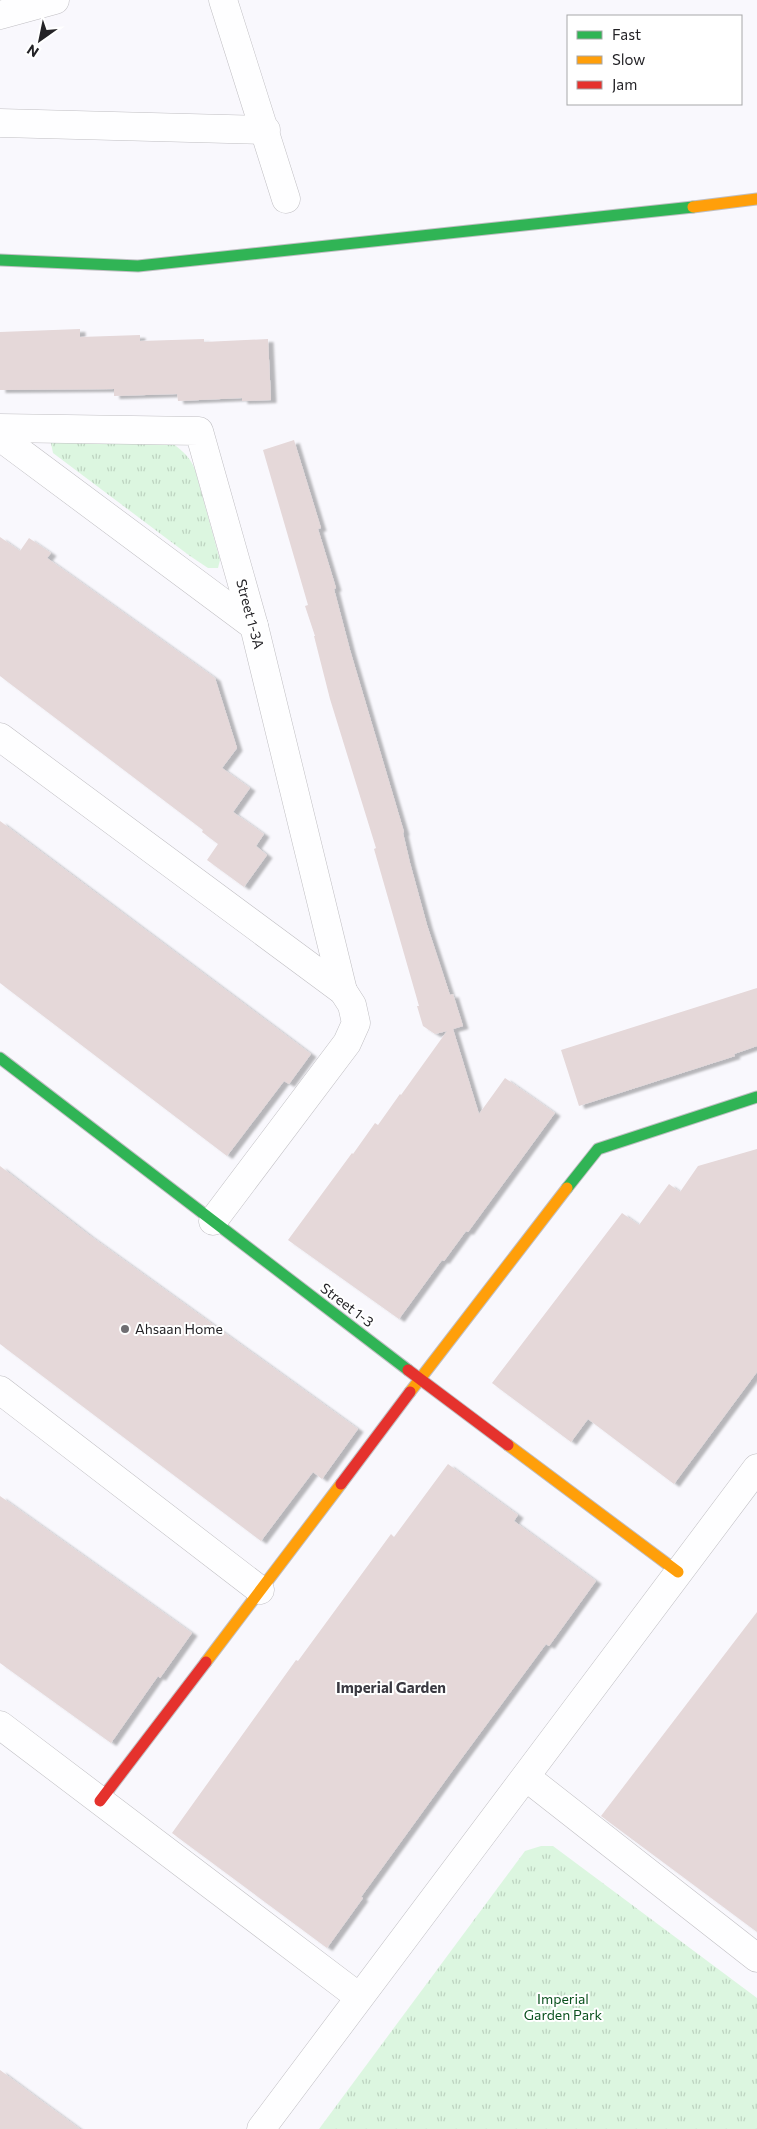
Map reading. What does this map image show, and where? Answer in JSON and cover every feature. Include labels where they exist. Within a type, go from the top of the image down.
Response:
[{"type":"street","points":[[0,14],[54,0]]},
{"type":"street","points":[[223,0],[266,130],[286,199]]},
{"type":"street","points":[[0,123],[266,130]]},
{"type":"street","points":[[0,260],[138,266],[638,214],[757,199]]},
{"type":"street","name":"Street 1-3A","points":[[0,428],[199,431],[254,626],[343,991],[352,1005],[356,1023],[346,1042],[213,1221]]},
{"type":"street","points":[[0,437],[254,626]]},
{"type":"street","points":[[0,737],[343,991]]},
{"type":"street","name":"Street 1-3","points":[[0,1058],[420,1380],[678,1572]]},
{"type":"street","points":[[100,1801],[598,1149],[757,1097]]},
{"type":"street","points":[[0,1390],[260,1590]]},
{"type":"street","points":[[261,2129],[757,1468]]},
{"type":"street","points":[[0,1725],[359,1997]]},
{"type":"street","points":[[526,1777],[757,1958]]},
{"type":"green space","points":[[56,438],[172,443],[176,446],[187,456],[194,468],[220,560],[218,568],[208,568],[190,556],[53,453],[51,443]]},
{"type":"green space","name":"Imperial Garden Park","points":[[541,1846],[553,1846],[757,1998],[757,2129],[319,2129],[525,1851]]},
{"type":"building","points":[[80,329],[80,337],[140,335],[140,341],[204,339],[204,342],[268,339],[271,400],[242,401],[242,398],[178,401],[177,394],[114,396],[114,389],[0,390],[0,332]]},
{"type":"building","points":[[294,440],[321,528],[318,529],[336,588],[334,589],[350,650],[404,832],[410,863],[427,925],[450,995],[453,994],[463,1026],[453,1029],[479,1114],[505,1078],[555,1113],[468,1232],[466,1231],[444,1261],[442,1260],[399,1319],[288,1240],[375,1123],[378,1125],[401,1095],[447,1031],[435,1034],[423,1026],[374,849],[376,848],[330,699],[315,636],[305,606],[308,605],[263,450]]},
{"type":"building","points":[[0,537],[20,551],[29,538],[51,553],[47,558],[215,678],[237,748],[222,768],[250,788],[233,812],[264,834],[256,846],[267,855],[244,887],[207,860],[218,844],[202,832],[203,830],[0,676]]},
{"type":"building","points":[[0,821],[311,1054],[289,1084],[284,1081],[227,1156],[0,983]]},
{"type":"building","points":[[757,988],[757,1046],[734,1054],[735,1056],[579,1106],[561,1050]]},
{"type":"building","points":[[757,1149],[757,1372],[674,1484],[588,1419],[571,1442],[492,1383],[622,1213],[639,1225],[669,1184],[680,1192],[698,1166]]},
{"type":"building","points":[[0,1166],[89,1235],[358,1429],[322,1479],[313,1472],[261,1541],[0,1344]]},
{"type":"building","points":[[448,1464],[518,1515],[514,1521],[596,1581],[549,1646],[546,1644],[453,1770],[361,1897],[363,1898],[327,1948],[172,1833],[296,1660],[298,1661],[391,1534],[394,1537]]},
{"type":"building","points":[[0,1496],[192,1633],[160,1678],[158,1676],[111,1743],[0,1663]]},
{"type":"building","points":[[757,1612],[757,1932],[601,1816]]},
{"type":"building","points":[[0,2070],[39,2099],[80,2129],[0,2129]]},
{"type":"traffic: fast","points":[[0,260],[138,266],[693,207]]},
{"type":"traffic: fast","points":[[0,1058],[408,1370]]},
{"type":"traffic: fast","points":[[567,1188],[598,1149],[757,1097]]},
{"type":"traffic: slow","points":[[693,207],[757,199]]},
{"type":"traffic: slow","points":[[410,1392],[567,1188]]},
{"type":"traffic: slow","points":[[508,1445],[678,1572]]},
{"type":"traffic: slow","points":[[206,1662],[341,1484]]},
{"type":"traffic: jam","points":[[408,1370],[508,1445]]},
{"type":"traffic: jam","points":[[341,1484],[410,1392]]},
{"type":"traffic: jam","points":[[100,1801],[206,1662]]},
{"type":"place","name":"Ahsaan Home","points":[[125,1329]]},
{"type":"district","name":"Imperial Garden","points":[[391,1688]]}]
